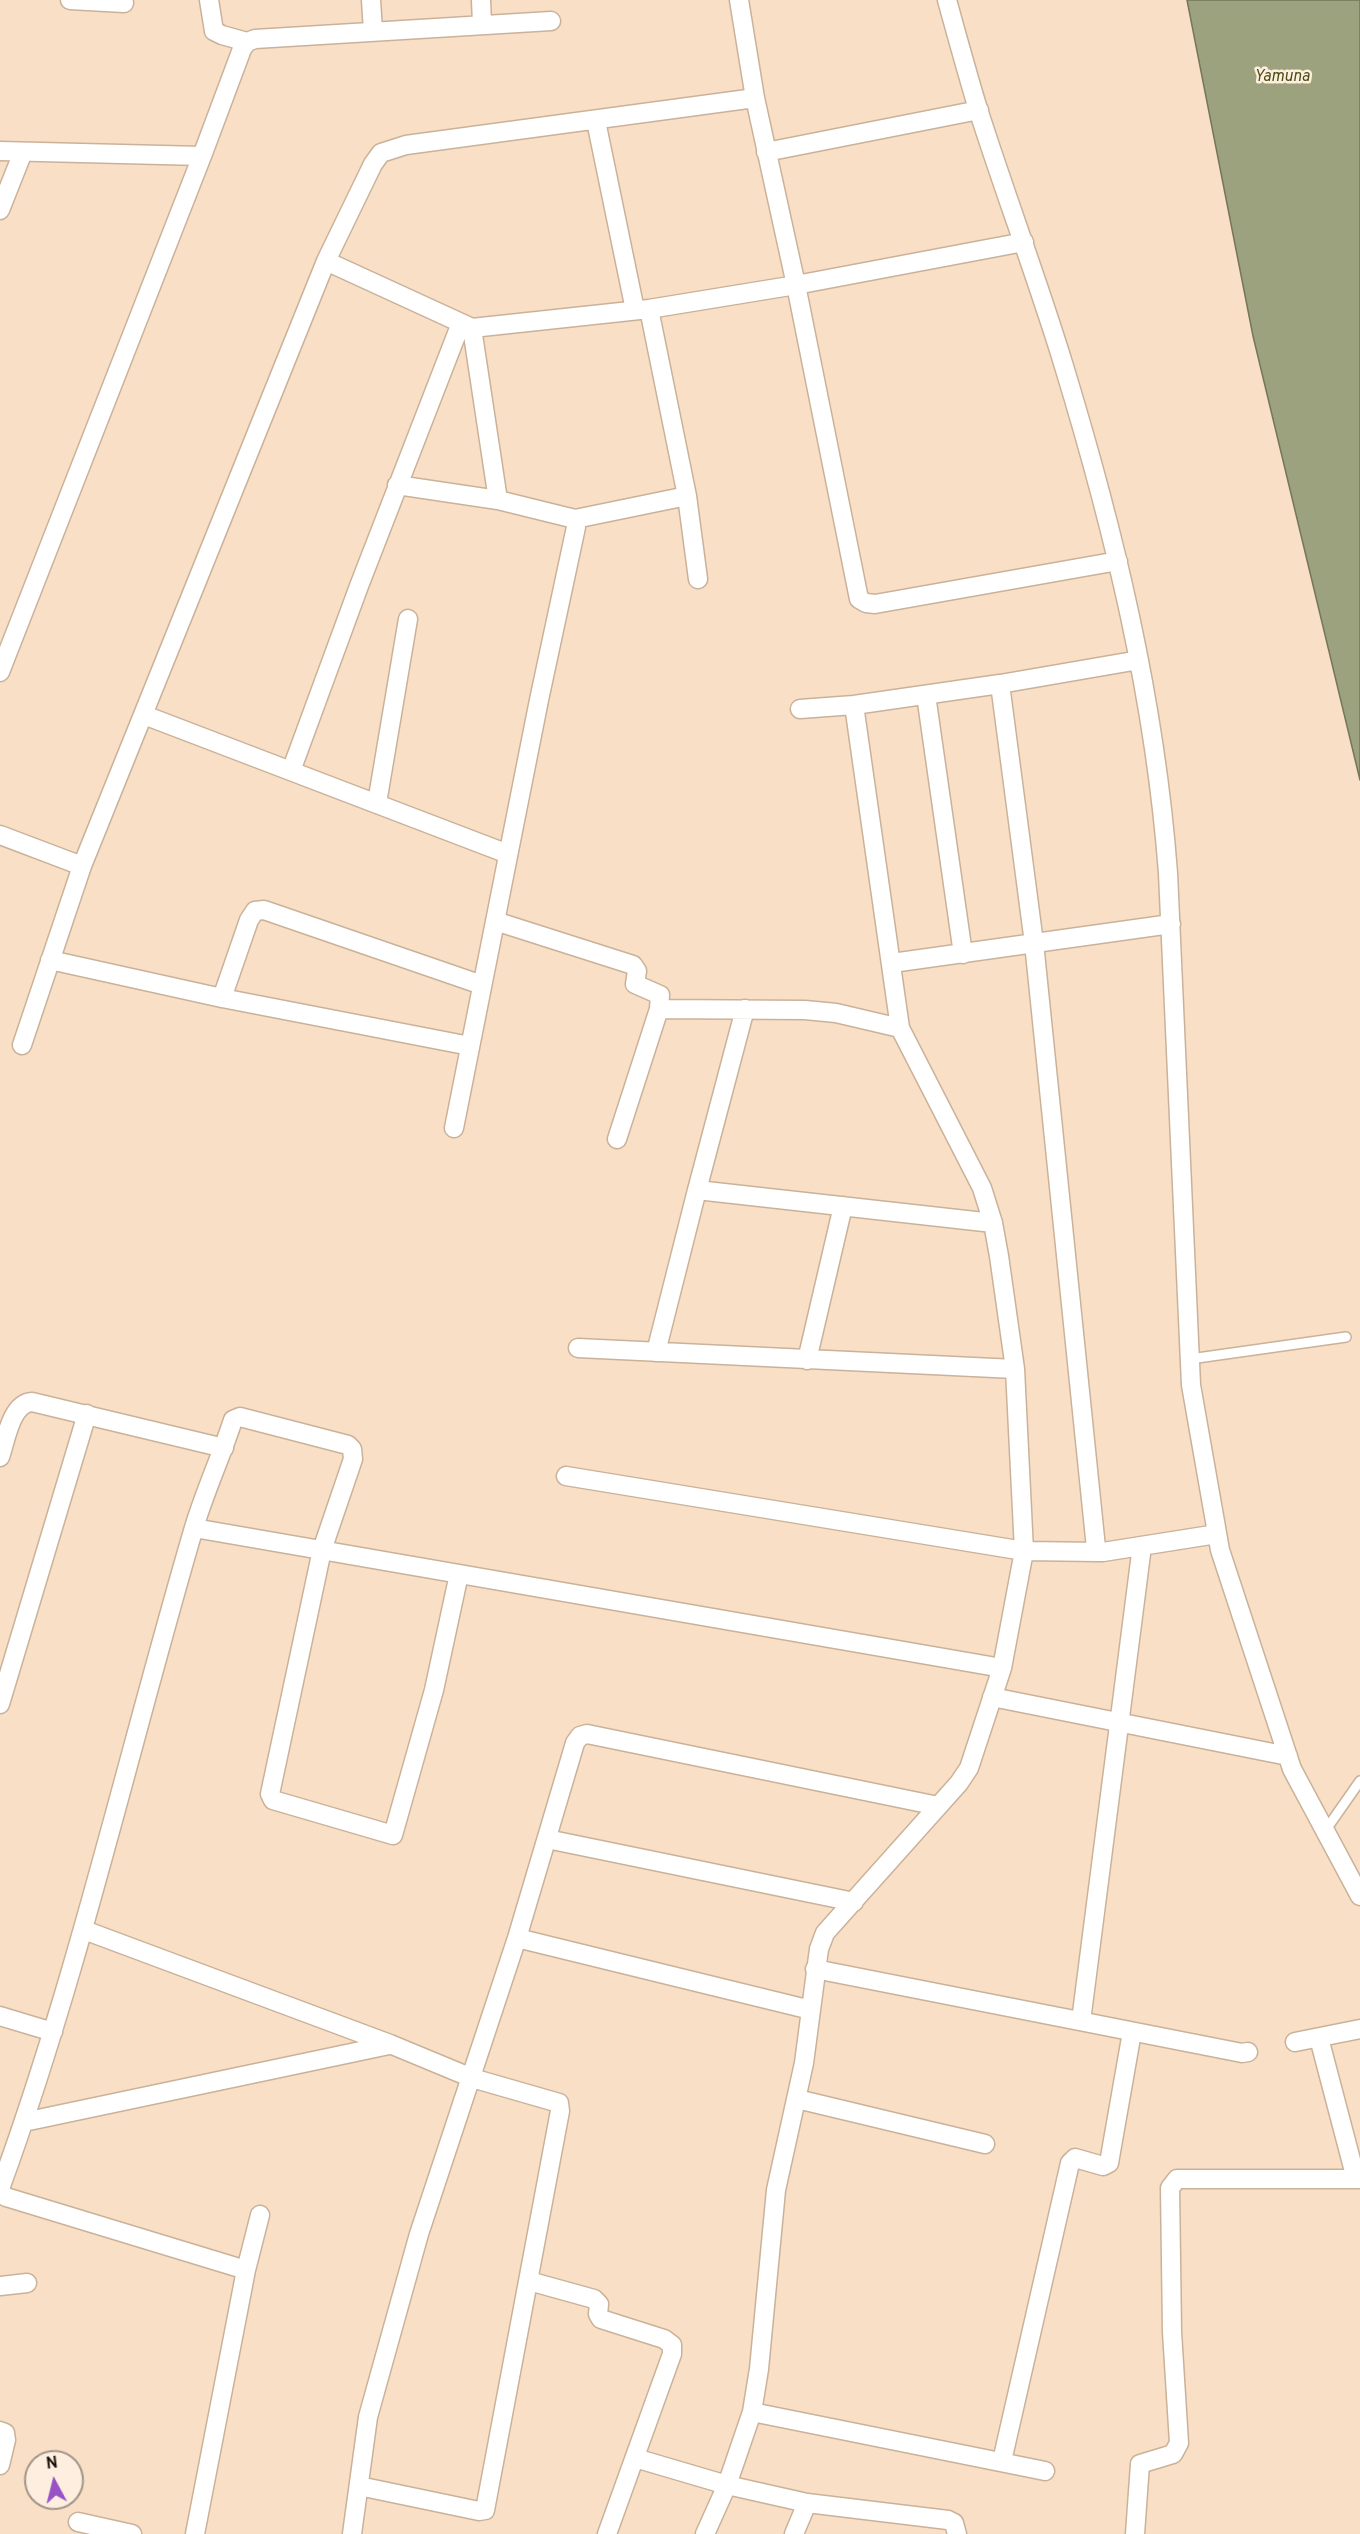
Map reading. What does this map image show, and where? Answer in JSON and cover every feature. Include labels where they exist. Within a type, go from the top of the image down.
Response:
[{"type":"street","points":[[70,0],[124,3]]},
{"type":"street","points":[[209,0],[214,31],[247,42]]},
{"type":"street","points":[[371,0],[374,31]]},
{"type":"street","points":[[481,0],[482,24]]},
{"type":"street","points":[[739,0],[755,98],[796,285],[859,598],[866,603],[875,604],[1118,561]]},
{"type":"street","points":[[947,0],[979,110],[1063,364],[1118,561],[1139,660],[1162,798],[1171,924],[1191,1385],[1217,1534],[1292,1769],[1360,1896]]},
{"type":"street","points":[[0,672],[242,49],[247,42],[255,39],[551,21]]},
{"type":"street","points":[[22,1045],[82,866],[326,261],[373,164],[381,153],[406,145],[755,98]]},
{"type":"street","points":[[766,152],[979,110]]},
{"type":"street","points":[[596,121],[687,496],[698,579]]},
{"type":"street","points":[[0,151],[202,156]]},
{"type":"street","points":[[0,210],[23,152]]},
{"type":"street","points":[[326,261],[466,325],[642,309],[796,285],[1024,242]]},
{"type":"street","points":[[291,771],[397,484],[466,325]]},
{"type":"street","points":[[466,325],[498,500]]},
{"type":"street","points":[[397,484],[498,500],[575,519],[687,496]]},
{"type":"street","points":[[454,1128],[576,527],[575,519]]},
{"type":"street","points":[[377,803],[408,619]]},
{"type":"street","points":[[800,709],[854,705],[926,695],[1139,660]]},
{"type":"street","points":[[1000,684],[1034,943],[1096,1548],[1099,1552]]},
{"type":"street","points":[[926,695],[963,954]]},
{"type":"street","points":[[705,2534],[726,2485],[752,2412],[759,2369],[776,2190],[804,2063],[815,1969],[825,1933],[959,1783],[969,1768],[1002,1668],[1024,1551],[1015,1369],[993,1223],[982,1188],[968,1156],[928,1086],[900,1028],[854,705]]},
{"type":"street","points":[[144,715],[508,854]]},
{"type":"street","points":[[0,835],[82,866]]},
{"type":"street","points":[[222,999],[249,920],[255,911],[264,910],[482,985]]},
{"type":"street","points":[[495,921],[633,965],[637,971],[635,984],[660,995],[659,1009],[617,1139]]},
{"type":"street","points":[[892,963],[1171,924]]},
{"type":"street","points":[[50,960],[222,999],[470,1046]]},
{"type":"street","points":[[659,1009],[745,1009],[836,1013],[900,1028]]},
{"type":"street","points":[[656,1352],[745,1009]]},
{"type":"street","points":[[697,1190],[993,1223]]},
{"type":"street","points":[[807,1360],[843,1206]]},
{"type":"street","points":[[578,1348],[1015,1369]]},
{"type":"street","points":[[0,1457],[21,1404],[32,1402],[224,1448]]},
{"type":"street","points":[[0,1704],[87,1414]]},
{"type":"street","points":[[246,2270],[6,2197],[1,2193],[1,2186],[24,2122],[84,1930],[194,1528],[233,1420],[240,1418],[348,1445],[352,1449],[353,1458],[322,1550],[271,1798],[390,1834],[395,1832],[431,1701],[459,1574]]},
{"type":"street","points":[[566,1476],[1024,1551],[1099,1552],[1217,1534]]},
{"type":"street","points":[[194,1528],[1002,1668]]},
{"type":"street","points":[[1082,2022],[1142,1546]]},
{"type":"street","points":[[992,1697],[1118,1724],[1288,1756]]},
{"type":"street","points":[[352,2534],[368,2417],[420,2234],[517,1938],[575,1743],[580,1736],[587,1734],[938,1806]]},
{"type":"street","points":[[547,1839],[854,1902]]},
{"type":"street","points":[[84,1930],[390,2044],[472,2078],[559,2103],[560,2111],[485,2510],[479,2511],[359,2486]]},
{"type":"street","points":[[517,1938],[811,2010]]},
{"type":"street","points":[[815,1969],[1132,2032],[1242,2053],[1248,2052]]},
{"type":"street","points":[[0,2016],[53,2032]]},
{"type":"street","points":[[1295,2042],[1360,2029]]},
{"type":"street","points":[[1002,2461],[1070,2163],[1075,2158],[1103,2166],[1109,2163],[1132,2032]]},
{"type":"street","points":[[1135,2534],[1140,2464],[1173,2454],[1179,2443],[1172,2332],[1170,2188],[1173,2181],[1177,2179],[1358,2179],[1318,2038]]},
{"type":"street","points":[[24,2122],[390,2044]]},
{"type":"street","points":[[796,2099],[985,2144]]},
{"type":"street","points":[[195,2534],[246,2270],[260,2215]]},
{"type":"street","points":[[529,2281],[594,2299],[600,2304],[598,2314],[601,2319],[664,2339],[672,2345],[672,2354],[607,2534]]},
{"type":"street","points":[[0,2286],[27,2283]]},
{"type":"street","points":[[752,2412],[1045,2471]]},
{"type":"street","points":[[0,2431],[5,2433],[6,2440],[0,2465]]},
{"type":"street","points":[[634,2458],[726,2485],[807,2503],[948,2520],[954,2523],[957,2534]]},
{"type":"street","points":[[794,2534],[807,2503]]},
{"type":"street","points":[[78,2522],[132,2534]]},
{"type":"lane","points":[[1190,1359],[1346,1337]]},
{"type":"lane","points":[[1325,1831],[1360,1781]]},
{"type":"water","name":"Yamuna","points":[[1187,0],[1360,0],[1360,780],[1253,336]]}]
